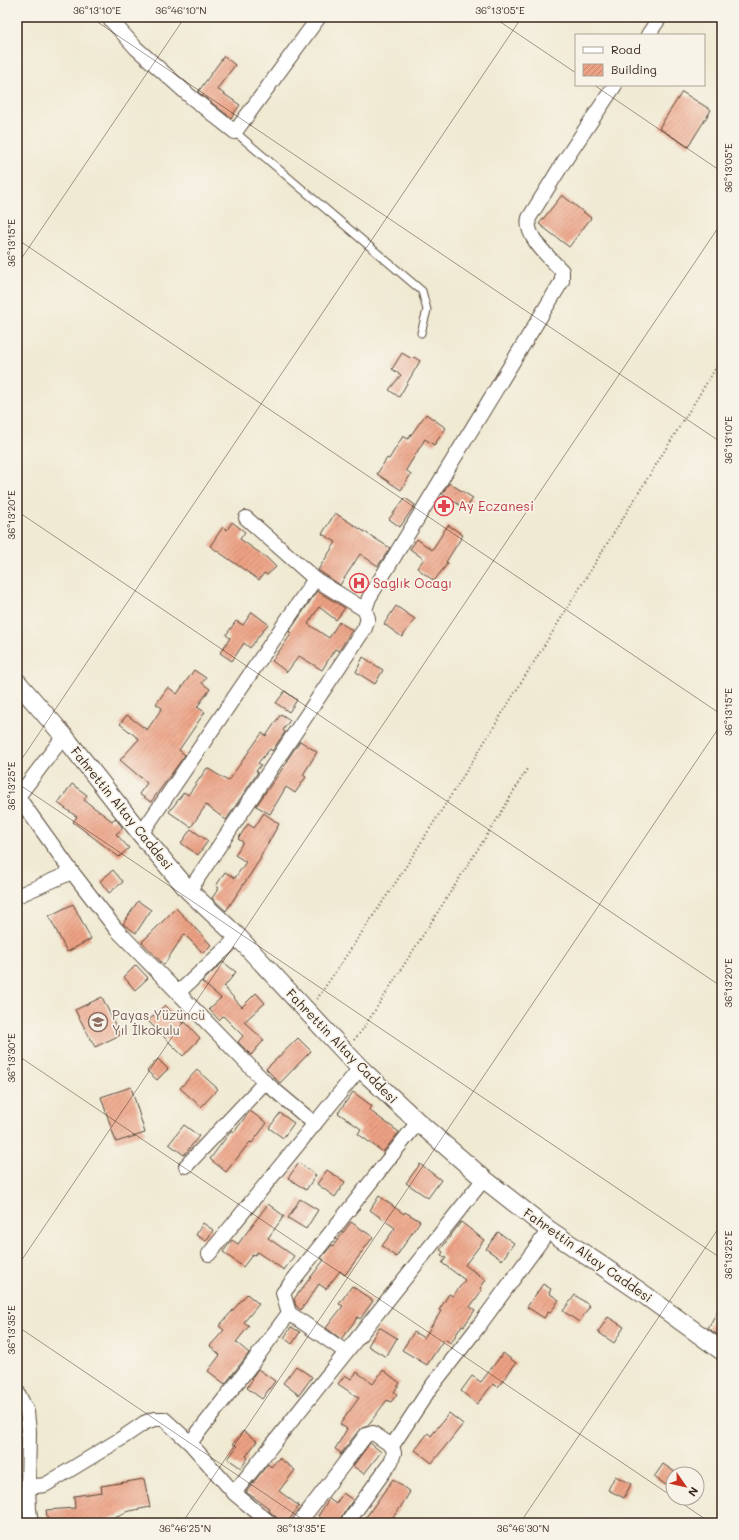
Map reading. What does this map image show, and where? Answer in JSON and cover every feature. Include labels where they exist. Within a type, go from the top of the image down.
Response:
[{"type":"street","points":[[108,17],[136,48],[191,98],[235,132],[319,17]]},
{"type":"street","points":[[649,34],[660,17]]},
{"type":"street","points":[[365,610],[369,598],[562,281],[562,271],[531,235],[527,225],[529,218],[563,163],[613,86]]},
{"type":"street","points":[[189,891],[365,628],[368,618],[365,610],[315,579],[246,518]]},
{"type":"street","points":[[142,834],[315,579]]},
{"type":"street","name":"Fahrettin Altay Caddesi","points":[[17,682],[64,736],[189,891],[238,937],[360,1068],[418,1122],[484,1179],[549,1230],[642,1293],[722,1350]]},
{"type":"street","points":[[64,736],[17,798],[116,929],[265,1082],[297,1111],[315,1124]]},
{"type":"street","points":[[17,896],[72,872]]},
{"type":"street","points":[[179,992],[238,937]]},
{"type":"street","points":[[210,1254],[360,1068]]},
{"type":"street","points":[[186,1166],[265,1082]]},
{"type":"street","points":[[346,1352],[289,1313],[283,1293],[418,1122]]},
{"type":"street","points":[[234,1492],[484,1179]]},
{"type":"street","points":[[392,1446],[431,1387],[478,1327],[549,1230]]},
{"type":"street","points":[[190,1443],[289,1313]]},
{"type":"street","points":[[17,1392],[27,1412],[30,1431],[28,1487],[23,1507],[31,1523]]},
{"type":"street","points":[[28,1487],[45,1485],[144,1423],[154,1419],[164,1419],[190,1443],[234,1492],[270,1523]]},
{"type":"street","points":[[299,1523],[366,1435],[373,1433],[392,1446],[394,1453],[391,1462],[347,1523]]},
{"type":"lane","points":[[235,132],[422,291],[427,310],[421,333]]},
{"type":"path","points":[[308,1013],[396,882],[452,794],[722,358]]},
{"type":"path","points":[[344,1052],[363,1029],[501,813],[527,769]]},
{"type":"building","points":[[224,56],[235,65],[217,89],[240,105],[231,118],[198,92]]},
{"type":"building","points":[[682,92],[711,110],[688,147],[659,128]]},
{"type":"building","points":[[562,195],[591,218],[569,247],[539,224]]},
{"type":"building","points":[[402,353],[412,359],[414,357],[420,361],[399,397],[389,390],[401,375],[392,369]]},
{"type":"building","points":[[426,414],[446,428],[434,445],[425,439],[406,470],[411,474],[401,490],[377,474],[387,458],[389,459],[403,436],[408,439]]},
{"type":"building","points":[[449,483],[473,498],[466,509],[442,494]]},
{"type":"building","points":[[405,498],[415,505],[400,527],[389,519]]},
{"type":"building","points":[[335,513],[390,548],[378,566],[360,554],[340,585],[318,570],[336,542],[322,534]]},
{"type":"building","points":[[232,522],[245,532],[240,539],[267,558],[276,567],[267,575],[264,573],[259,580],[210,546],[223,527],[227,530]]},
{"type":"building","points":[[448,525],[463,535],[446,562],[448,563],[434,581],[417,568],[424,559],[410,549],[417,539],[432,550]]},
{"type":"building","points":[[317,591],[345,608],[336,620],[319,607],[308,624],[329,638],[339,622],[352,630],[339,651],[335,649],[322,670],[299,656],[287,672],[272,661],[292,633],[289,632]]},
{"type":"building","points":[[396,606],[415,619],[402,637],[384,624]]},
{"type":"building","points":[[252,612],[268,624],[250,648],[244,643],[232,661],[220,653],[230,638],[226,635],[236,621],[243,625]]},
{"type":"building","points":[[363,657],[383,670],[375,684],[356,672]]},
{"type":"building","points":[[194,670],[206,678],[202,683],[210,689],[197,707],[205,712],[179,750],[185,755],[151,802],[139,794],[147,783],[120,760],[139,739],[120,724],[127,715],[147,730],[162,708],[156,704],[168,687],[177,694]]},
{"type":"building","points":[[285,691],[297,700],[289,712],[276,703]]},
{"type":"building","points":[[281,714],[290,720],[283,730],[285,732],[272,751],[270,749],[258,763],[261,765],[256,771],[258,772],[226,820],[206,805],[191,827],[169,812],[184,792],[188,795],[207,768],[228,781],[262,733],[266,736]]},
{"type":"building","points":[[300,741],[317,752],[303,775],[306,777],[295,793],[286,787],[270,814],[256,806],[288,761],[287,760]]},
{"type":"building","points":[[72,784],[87,795],[84,800],[112,821],[115,818],[123,828],[116,834],[129,848],[119,857],[73,822],[77,817],[58,803]]},
{"type":"building","points":[[264,813],[279,824],[260,857],[261,858],[226,911],[212,898],[219,888],[216,886],[225,872],[235,878],[246,862],[235,855],[243,842],[238,839],[248,824],[254,828]]},
{"type":"building","points":[[191,829],[208,841],[198,855],[181,843]]},
{"type":"building","points":[[113,870],[123,882],[109,893],[100,881]]},
{"type":"building","points":[[138,901],[151,910],[136,933],[123,924]]},
{"type":"building","points":[[73,904],[91,939],[67,952],[49,916]]},
{"type":"building","points":[[176,908],[211,945],[203,953],[184,934],[164,965],[142,942]]},
{"type":"building","points":[[223,962],[236,972],[224,987],[242,1007],[256,993],[265,1003],[244,1022],[264,1040],[251,1055],[238,1042],[243,1036],[223,1016],[219,1020],[209,1009],[221,998],[202,982]]},
{"type":"building","points":[[136,965],[148,978],[135,990],[124,977]]},
{"type":"building","name":"Payas Yüzüncü Yıl İlkokulu","points":[[102,997],[120,1035],[95,1047],[75,1010]]},
{"type":"building","points":[[165,1005],[183,1024],[185,1022],[200,1038],[183,1056],[148,1021]]},
{"type":"building","points":[[298,1038],[311,1051],[280,1083],[266,1069]]},
{"type":"building","points":[[158,1059],[168,1069],[157,1080],[147,1071]]},
{"type":"building","points":[[197,1070],[218,1089],[201,1107],[180,1088]]},
{"type":"building","points":[[131,1087],[145,1133],[116,1142],[101,1097]]},
{"type":"building","points":[[353,1092],[372,1106],[369,1110],[399,1132],[383,1152],[358,1134],[361,1129],[338,1113]]},
{"type":"building","points":[[250,1111],[267,1123],[252,1143],[250,1142],[226,1172],[210,1159],[231,1131],[232,1130],[234,1132]]},
{"type":"building","points":[[280,1113],[294,1123],[283,1138],[269,1128]]},
{"type":"building","points":[[184,1125],[199,1136],[184,1155],[169,1144]]},
{"type":"building","points":[[299,1163],[316,1175],[306,1190],[288,1178]]},
{"type":"building","points":[[420,1164],[441,1180],[428,1198],[406,1183]]},
{"type":"building","points":[[327,1170],[345,1182],[335,1197],[317,1184]]},
{"type":"building","points":[[379,1196],[404,1214],[405,1212],[420,1221],[396,1257],[382,1246],[395,1228],[370,1210]]},
{"type":"building","points":[[300,1199],[318,1210],[306,1229],[288,1218]]},
{"type":"building","points":[[268,1204],[284,1216],[268,1238],[294,1256],[284,1270],[257,1252],[255,1255],[253,1254],[243,1267],[223,1252],[232,1240],[238,1244]]},
{"type":"building","points":[[351,1222],[373,1237],[345,1275],[340,1271],[326,1289],[319,1284],[301,1310],[296,1306],[294,1299],[324,1260],[321,1258],[332,1245],[333,1246]]},
{"type":"building","points":[[461,1222],[484,1240],[465,1265],[486,1280],[480,1288],[482,1290],[470,1307],[475,1310],[464,1326],[462,1325],[451,1343],[444,1339],[427,1365],[402,1350],[414,1332],[424,1338],[441,1311],[439,1310],[449,1294],[453,1296],[465,1280],[442,1263],[446,1258],[441,1255],[443,1252],[440,1250]]},
{"type":"building","points":[[203,1223],[213,1230],[206,1241],[196,1235]]},
{"type":"building","points":[[498,1232],[514,1243],[502,1260],[486,1249]]},
{"type":"building","points":[[543,1284],[551,1289],[549,1293],[559,1300],[550,1313],[548,1312],[544,1318],[527,1307]]},
{"type":"building","points":[[352,1286],[373,1301],[360,1319],[358,1317],[341,1339],[326,1328],[343,1306],[339,1304]]},
{"type":"building","points":[[247,1294],[259,1304],[244,1322],[249,1326],[236,1342],[249,1353],[225,1384],[208,1371],[220,1355],[210,1346],[224,1330],[219,1326]]},
{"type":"building","points":[[575,1295],[590,1306],[579,1322],[563,1311]]},
{"type":"building","points":[[722,1303],[722,1338],[708,1328]]},
{"type":"building","points":[[608,1317],[624,1327],[614,1343],[598,1332]]},
{"type":"building","points":[[291,1327],[300,1332],[292,1344],[284,1338]]},
{"type":"building","points":[[379,1327],[397,1338],[386,1357],[368,1346]]},
{"type":"building","points":[[503,1353],[516,1363],[498,1387],[493,1384],[477,1404],[461,1391],[472,1376],[481,1382]]},
{"type":"building","points":[[296,1366],[312,1377],[299,1395],[283,1383]]},
{"type":"building","points":[[258,1369],[275,1381],[262,1399],[247,1388]]},
{"type":"building","points":[[383,1370],[400,1383],[394,1392],[397,1394],[391,1402],[387,1400],[367,1426],[359,1430],[340,1455],[341,1453],[335,1449],[347,1429],[340,1424],[359,1398],[338,1384],[345,1375],[351,1379],[357,1372],[373,1384]]},
{"type":"building","points":[[449,1413],[463,1424],[432,1463],[415,1450],[428,1433],[431,1436]]},
{"type":"building","points":[[243,1431],[257,1441],[246,1456],[248,1458],[241,1468],[228,1459],[237,1446],[233,1444]]},
{"type":"building","points":[[370,1443],[381,1452],[364,1474],[353,1466]]},
{"type":"building","points":[[279,1458],[295,1470],[279,1491],[299,1506],[287,1523],[278,1522],[276,1517],[269,1511],[270,1509],[246,1492],[268,1464],[271,1467]]},
{"type":"building","points":[[663,1464],[666,1466],[665,1484],[654,1477]]},
{"type":"building","points":[[615,1476],[631,1484],[624,1498],[608,1490]]},
{"type":"building","points":[[144,1479],[150,1507],[125,1512],[98,1523],[48,1523],[46,1510],[75,1508],[74,1496],[102,1492],[101,1486]]},
{"type":"building","points":[[393,1479],[410,1492],[400,1508],[388,1523],[362,1523]]},
{"type":"building","points":[[343,1493],[353,1500],[337,1523],[329,1523],[318,1516],[329,1499],[336,1504]]},
{"type":"place","name":"Ay Eczanesi","points":[[444,506]]},
{"type":"place","name":"Saglık Ocagı","points":[[359,583]]},
{"type":"place","name":"Payas Yüzüncü Yıl İlkokulu","points":[[98,1022]]}]
